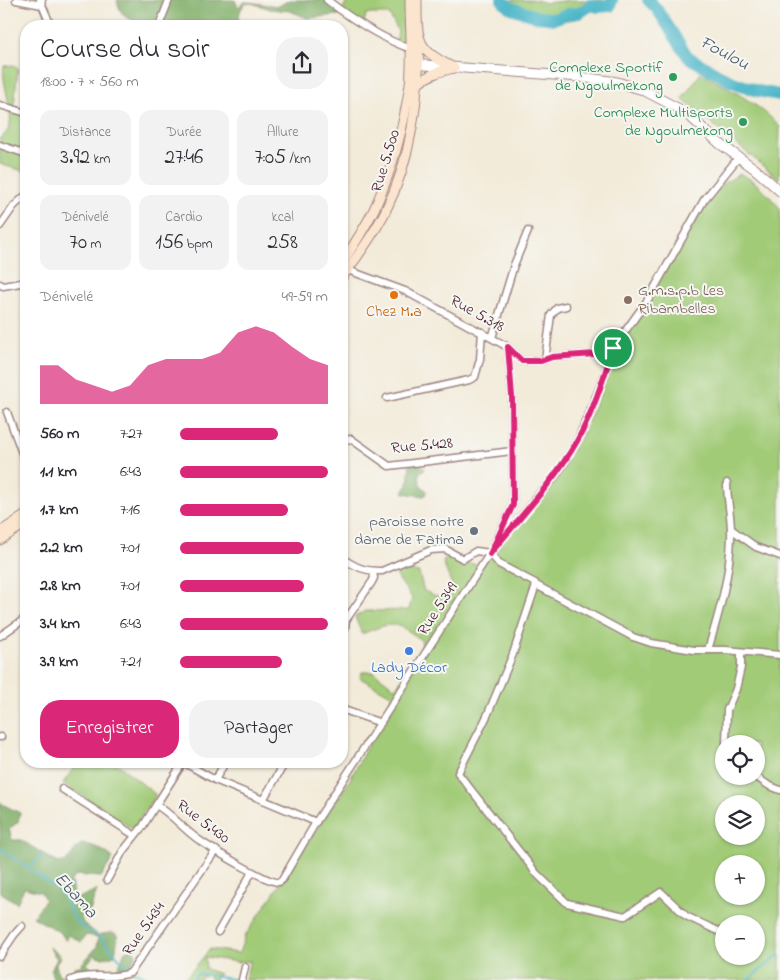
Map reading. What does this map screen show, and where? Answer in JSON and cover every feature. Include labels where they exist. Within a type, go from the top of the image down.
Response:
[{"type":"main road","points":[[410,0],[415,37],[430,55],[454,68]]},
{"type":"main road","points":[[415,37],[417,0]]},
{"type":"main road","name":"Rue 5.500","points":[[348,262],[374,231],[386,211],[406,156],[412,132],[419,83],[411,49],[415,37]]},
{"type":"main road","name":"Rue 5.500","points":[[348,259],[376,206],[387,178],[404,116],[415,64],[415,37]]},
{"type":"main road","points":[[419,83],[424,78],[433,74],[454,68]]},
{"type":"main road","points":[[0,532],[20,520]]},
{"type":"main road","points":[[0,540],[20,527]]},
{"type":"street","points":[[16,0],[41,1],[49,20]]},
{"type":"street","points":[[161,20],[168,0]]},
{"type":"street","points":[[327,0],[351,18],[383,37],[411,49]]},
{"type":"street","points":[[415,64],[580,77],[617,82],[643,90],[685,112],[780,191]]},
{"type":"street","points":[[0,105],[20,111]]},
{"type":"street","points":[[1,148],[20,153]]},
{"type":"street","name":"Rue 5.349","points":[[278,882],[282,880],[316,822],[490,554],[553,479],[578,439],[602,382],[613,348],[647,301],[704,200],[738,158]]},
{"type":"street","points":[[0,226],[20,200]]},
{"type":"street","points":[[492,338],[514,265],[528,231]]},
{"type":"street","name":"Rue 5.318","points":[[348,270],[404,290],[508,347],[512,396],[513,505],[490,554]]},
{"type":"street","points":[[0,284],[3,286],[20,283]]},
{"type":"street","points":[[545,360],[551,316],[557,308],[566,306]]},
{"type":"street","points":[[387,398],[469,380],[475,377],[480,359],[482,332]]},
{"type":"street","points":[[508,347],[522,361],[595,354],[613,348]]},
{"type":"street","points":[[7,412],[20,448]]},
{"type":"street","name":"Rue 5.428","points":[[348,440],[351,439],[389,466],[512,450]]},
{"type":"street","points":[[708,650],[726,581],[731,529],[726,483]]},
{"type":"street","points":[[731,529],[756,547],[780,556]]},
{"type":"street","points":[[348,562],[366,571],[382,571],[431,550],[445,549],[463,559],[476,551],[490,554],[499,564],[633,637],[651,643],[694,650],[780,655]]},
{"type":"street","points":[[348,617],[372,582],[374,578],[373,571]]},
{"type":"street","points":[[536,585],[513,654],[487,716],[458,773],[537,874],[567,903],[625,916],[661,892],[686,916],[715,930]]},
{"type":"street","points":[[0,636],[20,622]]},
{"type":"street","points":[[726,735],[726,710],[736,689],[741,666],[741,652]]},
{"type":"street","points":[[348,711],[381,723]]},
{"type":"street","name":"Rue 5.430","points":[[180,768],[156,805],[199,841],[252,872],[278,882]]},
{"type":"street","points":[[194,768],[215,780],[316,822]]},
{"type":"street","points":[[215,780],[222,768]]},
{"type":"street","points":[[263,800],[282,768]]},
{"type":"street","points":[[765,783],[780,790]]},
{"type":"street","points":[[62,789],[134,836]]},
{"type":"street","points":[[107,880],[123,851],[143,826],[156,805]]},
{"type":"street","name":"Rue 5.434","points":[[71,980],[83,978],[118,980],[131,972],[216,850]]},
{"type":"street","points":[[218,932],[252,872]]},
{"type":"street","points":[[0,956],[22,926]]},
{"type":"street","points":[[242,980],[245,967]]},
{"type":"green space","points":[[117,0],[235,0],[238,7],[245,2],[279,6],[289,0],[324,0],[339,11],[339,15],[307,18],[290,11],[270,9],[246,3],[239,20],[134,20],[124,16]]},
{"type":"green space","points":[[349,0],[417,0],[412,50],[396,43],[398,31],[389,14],[366,14],[363,27],[340,12]]},
{"type":"green space","points":[[502,0],[537,0],[545,3],[573,0],[612,0],[576,19],[554,22],[538,21],[516,15]]},
{"type":"green space","points":[[14,65],[18,68],[14,106],[20,109],[20,170],[0,164],[0,138],[7,132],[10,125],[4,66]]},
{"type":"green space","name":"Complexe Multisports de Ngoulmekong","points":[[701,73],[753,104],[780,127],[779,179],[682,99]]},
{"type":"green space","points":[[740,174],[757,184],[780,208],[780,980],[245,980],[250,961],[237,962],[205,957],[206,969],[219,974],[215,980],[211,980],[208,975],[201,977],[201,980],[184,980],[210,949],[239,953],[245,936],[348,783],[391,701],[391,695],[360,678],[362,672],[374,672],[395,688],[423,652],[421,640],[405,629],[399,626],[387,625],[362,634],[355,617],[365,611],[409,610],[412,598],[396,573],[401,569],[419,573],[424,591],[441,598],[452,585],[443,563],[446,557],[474,564],[485,562],[489,559],[582,436],[618,349],[714,191]]},
{"type":"green space","points":[[420,463],[425,469],[419,473],[420,484],[427,491],[426,495],[404,493],[403,491],[408,485],[410,464]]},
{"type":"green space","points":[[74,768],[123,768],[156,795],[133,829],[63,783]]},
{"type":"green space","points":[[0,803],[20,813],[18,822],[9,829],[12,840],[21,840],[58,863],[67,861],[76,848],[83,844],[97,848],[113,858],[101,877],[76,875],[70,882],[76,899],[97,890],[90,911],[81,917],[83,923],[98,935],[112,932],[118,935],[115,955],[103,958],[94,955],[87,964],[98,974],[106,972],[111,976],[116,973],[125,951],[133,949],[136,955],[128,970],[117,980],[78,978],[53,980],[51,970],[57,959],[49,947],[61,956],[56,963],[58,974],[67,978],[75,976],[74,967],[80,966],[97,947],[98,937],[86,935],[81,942],[69,935],[66,941],[61,933],[33,917],[45,900],[41,892],[24,888],[17,903],[0,892]]},
{"type":"waterway","name":"Foulou","points":[[502,0],[509,7],[535,16],[554,19],[567,14],[579,13],[591,5],[598,7],[610,6],[612,0]]},
{"type":"waterway","name":"Foulou","points":[[648,0],[657,9],[688,57],[730,81],[758,91],[780,95]]},
{"type":"waterway","name":"Ebama","points":[[0,848],[57,889],[74,918],[81,926],[99,936],[129,969]]},
{"type":"waterway","points":[[31,866],[43,855]]},
{"type":"waterway","points":[[61,891],[73,884]]},
{"type":"waterway","name":"Ebama","points":[[748,980],[780,954]]},
{"type":"waterway","name":"Ebama","points":[[133,971],[153,980]]},
{"type":"waterway","name":"Ebama","points":[[193,980],[198,974],[237,980]]},
{"type":"place","name":"Complexe Sportif de Ngoulmekong","points":[[673,77]]},
{"type":"place","name":"Complexe Multisports de Ngoulmekong","points":[[743,122]]},
{"type":"place","name":"Chez M.a","points":[[394,295]]},
{"type":"place","name":"G.m.s.p.b Les Ribambelles","points":[[628,300]]},
{"type":"place","name":"paroisse notre dame de Fatima","points":[[474,531]]},
{"type":"place","name":"Lady Décor","points":[[409,651]]},
{"type":"route","points":[[508,347],[522,361],[541,361],[552,357],[595,354],[613,348],[602,382],[578,439],[563,465],[490,554],[513,505],[512,396],[508,347]]}]
